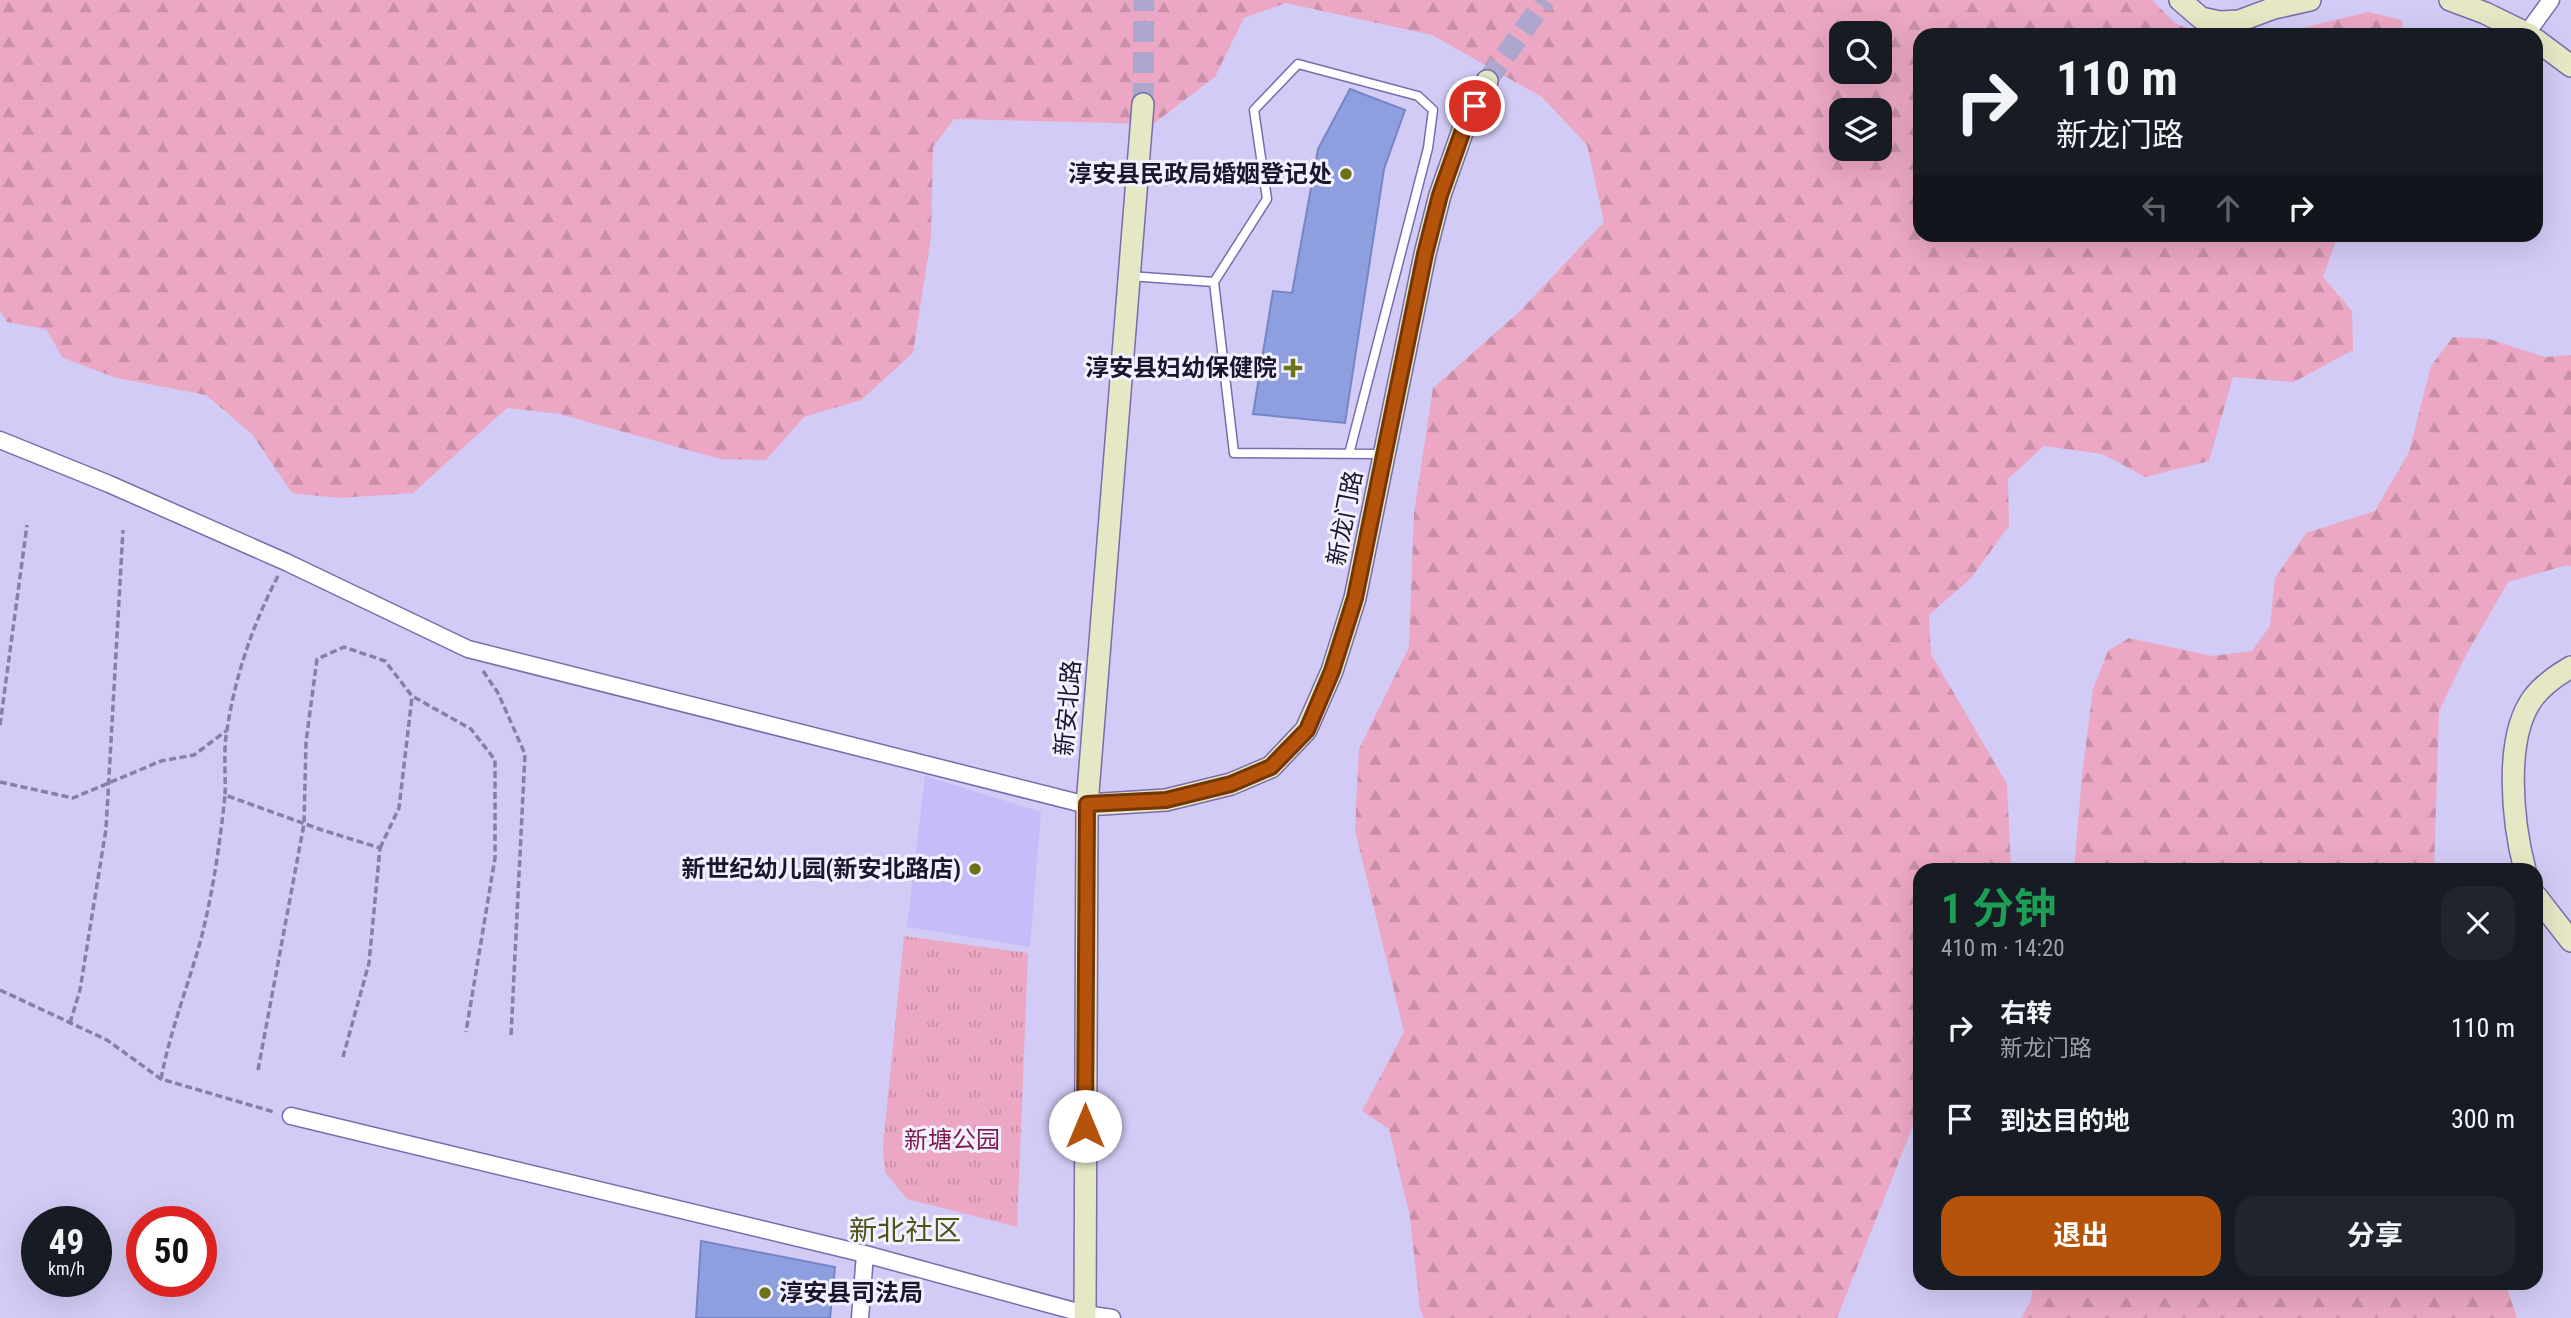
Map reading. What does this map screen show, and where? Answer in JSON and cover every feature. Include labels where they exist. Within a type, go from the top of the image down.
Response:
[{"type":"main road","points":[[2180,0],[2201,18],[2239,22],[2274,8],[2311,0]]},
{"type":"main road","points":[[2450,0],[2515,28]]},
{"type":"main road","points":[[2543,45],[2571,66]]},
{"type":"main road","name":"新龙门路","points":[[1087,804],[1166,800],[1231,784],[1271,767],[1307,730],[1332,671],[1355,598],[1425,254],[1440,195],[1463,130],[1487,81]]},
{"type":"main road","name":"新安北路","points":[[1084,1316],[1087,804],[1143,104]]},
{"type":"main road","points":[[2524,863],[2513,802],[2515,763],[2522,723],[2533,699],[2557,675],[2571,667]]},
{"type":"main road","points":[[2543,905],[2571,942]]},
{"type":"street","points":[[2535,28],[2551,0]]},
{"type":"street","points":[[0,440],[109,484],[286,562],[468,649],[1087,804]]},
{"type":"street","points":[[291,1116],[864,1254],[1084,1316],[1112,1318]]},
{"type":"street","points":[[860,1318],[864,1254]]},
{"type":"lane","points":[[1349,454],[1428,148],[1433,110],[1418,96],[1298,64],[1254,110],[1266,200],[1214,282],[1234,453],[1349,454],[1385,454]]},
{"type":"lane","points":[[1129,276],[1214,282]]},
{"type":"path","points":[[0,725],[27,525]]},
{"type":"path","points":[[70,1023],[80,990],[106,829],[123,530]]},
{"type":"path","points":[[161,1079],[169,1041],[201,938],[220,845],[225,795],[226,732],[243,658],[260,612],[286,562]]},
{"type":"path","points":[[258,1070],[304,824],[306,742],[317,659],[344,647],[385,661],[412,696],[471,729],[495,760],[495,858],[466,1031]]},
{"type":"path","points":[[468,649],[498,693],[525,754],[511,1035]]},
{"type":"path","points":[[343,1057],[369,964],[380,848],[399,808],[412,696]]},
{"type":"path","points":[[0,782],[73,798],[161,761],[194,755],[226,732]]},
{"type":"path","points":[[225,795],[380,848]]},
{"type":"path","points":[[0,990],[107,1040],[161,1079],[291,1116]]},
{"type":"shaded area","name":"新世纪幼儿园(新安北路店)","points":[[925,776],[1041,812],[1030,947],[907,927]]},
{"type":"green space","points":[[0,0],[2152,0],[2175,23],[2187,28],[1913,28],[1913,242],[2336,242],[2323,277],[2352,311],[2353,350],[2294,382],[2233,377],[2209,461],[2145,477],[2103,454],[2044,446],[2008,479],[2009,526],[1971,578],[1929,615],[1931,654],[2007,784],[2011,863],[1913,863],[1913,1126],[1837,1318],[1424,1318],[1420,1309],[1410,1217],[1389,1129],[1362,1111],[1404,1032],[1355,830],[1359,749],[1409,647],[1414,513],[1433,388],[1519,312],[1604,222],[1587,145],[1542,97],[1432,35],[1286,3],[1244,18],[1215,77],[1153,124],[954,119],[933,147],[931,237],[913,353],[861,400],[804,417],[766,460],[720,459],[560,414],[507,408],[413,493],[339,498],[292,493],[252,434],[206,395],[117,378],[63,358],[46,329],[7,322],[0,311]]},
{"type":"green space","points":[[2368,12],[2402,20],[2403,28],[2303,28]]},
{"type":"green space","points":[[2453,337],[2489,339],[2545,357],[2571,355],[2571,566],[2508,582],[2466,655],[2439,711],[2434,863],[2075,863],[2093,689],[2108,651],[2129,638],[2212,656],[2252,651],[2270,626],[2275,578],[2306,533],[2375,511],[2409,452],[2431,366]]},
{"type":"green space","name":"新塘公园","points":[[904,936],[1028,953],[1017,1227],[907,1199],[885,1172],[883,1146]]},
{"type":"green space","points":[[2033,1290],[2507,1290],[2517,1318],[2021,1318],[2031,1300]]},
{"type":"building","name":"淳安县妇幼保健院","points":[[1350,89],[1405,110],[1384,169],[1345,423],[1253,414],[1273,291],[1292,293],[1318,149]]},
{"type":"building","name":"淳安县司法局","points":[[701,1241],[835,1267],[830,1318],[696,1318]]},
{"type":"tunnel","points":[[1143,104],[1144,0]]},
{"type":"tunnel","points":[[1487,81],[1545,0]]},
{"type":"place","name":"淳安县民政局婚姻登记处","points":[[1346,174]]},
{"type":"place","name":"淳安县妇幼保健院","points":[[1293,368]]},
{"type":"place","name":"新世纪幼儿园(新安北路店)","points":[[975,869]]},
{"type":"place","name":"淳安县司法局","points":[[765,1293]]},
{"type":"district","name":"新北社区","points":[[905,1230]]},
{"type":"route","points":[[1085,1126],[1087,804],[1166,800],[1231,784],[1271,767],[1307,730],[1332,671],[1355,598],[1425,254],[1440,195],[1463,130],[1475,106]]}]
